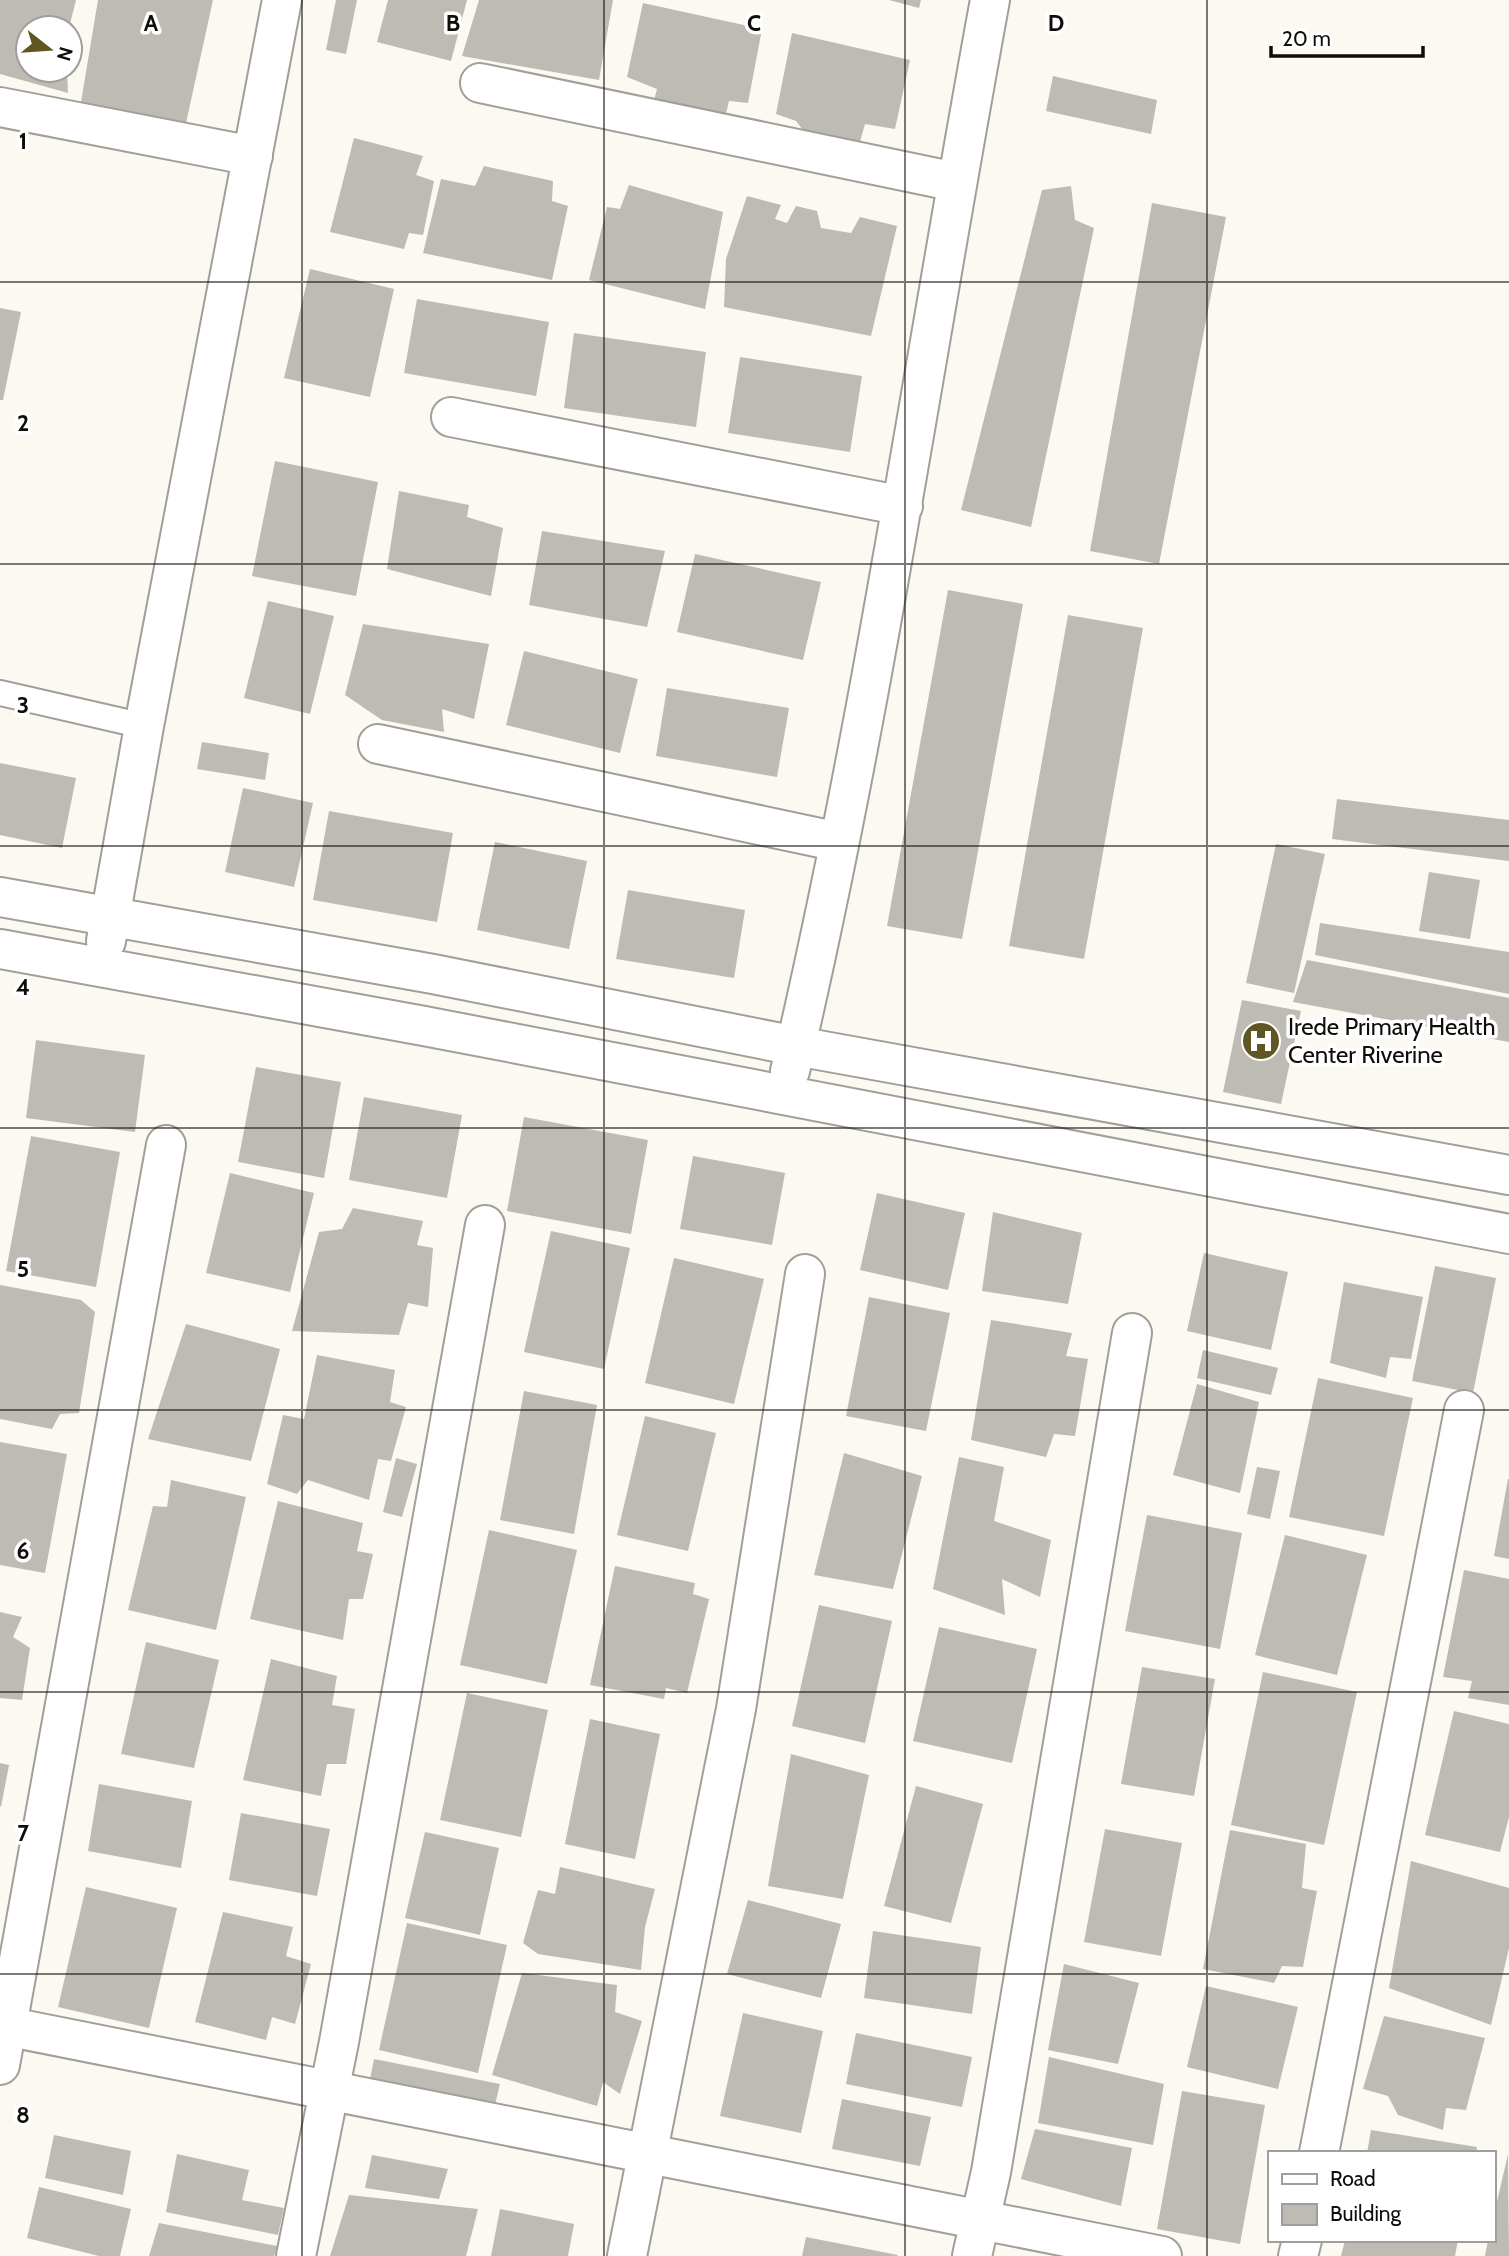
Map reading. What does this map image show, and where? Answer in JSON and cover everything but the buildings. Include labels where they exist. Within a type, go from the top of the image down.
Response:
[{"type":"street","points":[[103,967],[144,726],[282,0]]},
{"type":"street","points":[[784,1097],[839,842],[902,506],[956,182],[990,0]]},
{"type":"street","points":[[480,83],[956,182]]},
{"type":"street","points":[[0,107],[253,156]]},
{"type":"street","points":[[451,417],[902,506]]},
{"type":"street","points":[[379,744],[839,842]]},
{"type":"street","points":[[0,897],[433,974],[796,1046],[1509,1175]]},
{"type":"street","points":[[0,949],[424,1026],[1509,1234]]},
{"type":"street","points":[[424,1026],[433,974]]},
{"type":"street","points":[[0,2065],[4,2026],[166,1146]]},
{"type":"street","points":[[296,2256],[329,2091],[485,1226]]},
{"type":"street","points":[[627,2256],[736,1709],[804,1275]]},
{"type":"street","points":[[976,2238],[1132,1333]]},
{"type":"street","points":[[1319,2151],[1465,1410]]},
{"type":"street","points":[[4,2026],[648,2155],[976,2238],[1162,2256]]},
{"type":"lane","points":[[0,693],[144,726]]},
{"type":"place","name":"Irede Primary Health Center Riverine","points":[[1261,1041]]}]
